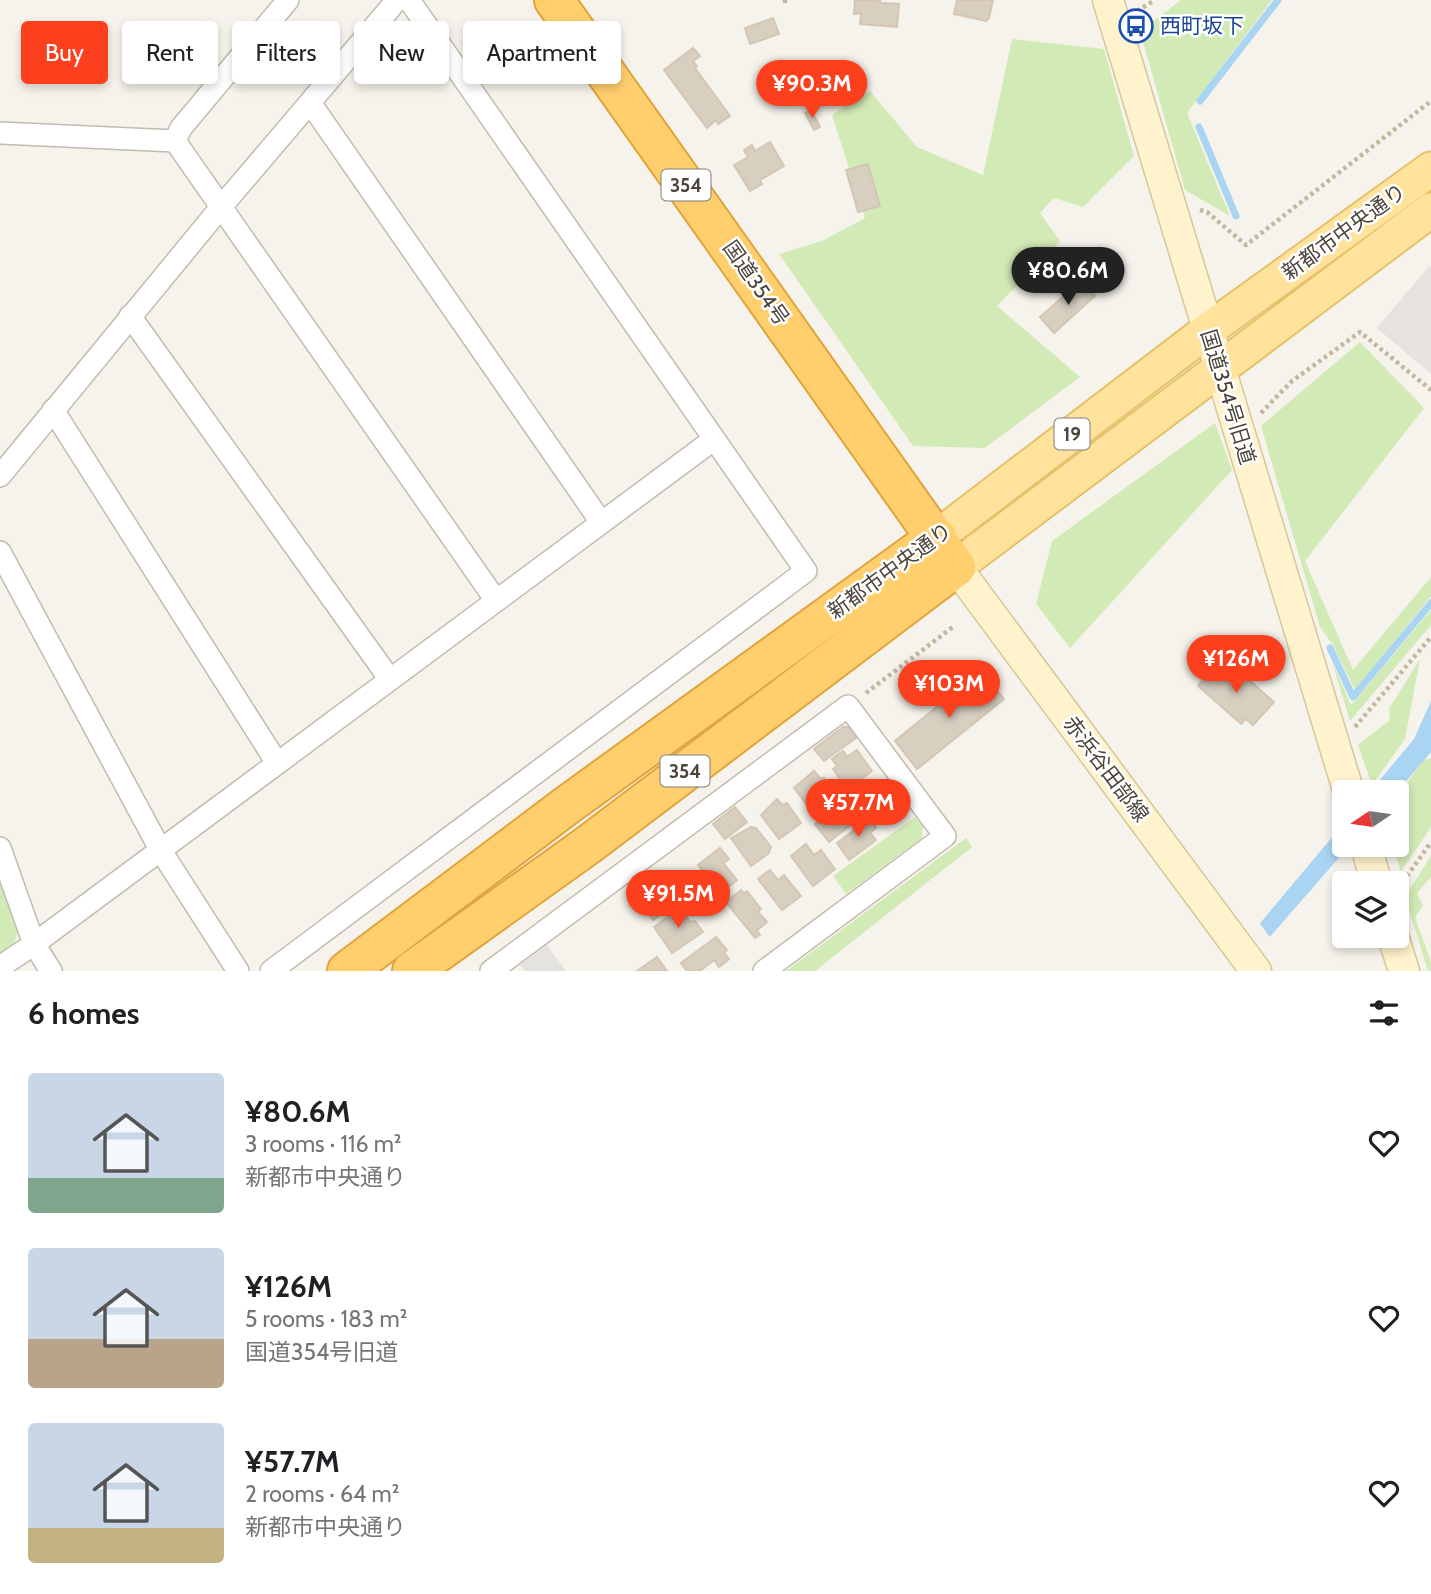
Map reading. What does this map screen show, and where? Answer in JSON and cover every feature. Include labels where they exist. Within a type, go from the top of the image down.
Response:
[{"type":"highway","name":"国道354号","points":[[554,0],[946,552]]},
{"type":"highway","name":"新都市中央通り","points":[[347,971],[566,806],[946,552]]},
{"type":"highway","name":"新都市中央通り","points":[[412,971],[598,836],[946,552]]},
{"type":"main road","name":"新都市中央通り","points":[[946,552],[1208,330],[1431,169]]},
{"type":"main road","name":"新都市中央通り","points":[[946,552],[1220,371],[1431,210]]},
{"type":"street","points":[[175,141],[181,128],[288,0]]},
{"type":"street","points":[[0,476],[130,316],[397,0]]},
{"type":"street","points":[[271,971],[806,572],[409,0]]},
{"type":"street","name":"国道354号旧道","points":[[1108,0],[1345,780]]},
{"type":"street","points":[[310,104],[601,522]]},
{"type":"street","points":[[0,133],[175,141]]},
{"type":"street","points":[[175,141],[495,599]]},
{"type":"street","points":[[130,316],[389,678]]},
{"type":"street","points":[[53,410],[277,763]]},
{"type":"street","points":[[0,967],[161,851],[495,599],[713,440]]},
{"type":"street","points":[[0,552],[161,851],[238,971]]},
{"type":"street","name":"赤浜谷田部線","points":[[946,552],[1256,971]]},
{"type":"street","points":[[491,971],[848,706],[945,836],[764,971]]},
{"type":"street","points":[[0,848],[34,944],[51,971]]},
{"type":"street","points":[[1397,948],[1404,971]]},
{"type":"path","points":[[1171,208],[1189,207],[1207,212],[1247,245],[1431,102]]},
{"type":"path","points":[[1237,428],[1257,417],[1292,381],[1360,332],[1431,390]]},
{"type":"path","points":[[848,706],[954,626]]},
{"type":"path","points":[[1335,750],[1431,637]]},
{"type":"path","points":[[1409,873],[1431,842]]},
{"type":"shaded area","points":[[1429,266],[1431,268],[1431,374],[1377,328]]},
{"type":"shaded area","points":[[547,945],[566,971],[525,971],[520,965]]},
{"type":"green space","points":[[1181,0],[1272,0],[1187,113],[1230,216],[1185,190],[1140,31]]},
{"type":"green space","points":[[1012,39],[1104,49],[1134,156],[1083,207],[1054,198],[1040,213],[1060,241],[997,306],[1080,377],[985,448],[913,446],[779,254],[822,241],[865,218],[832,115],[870,91],[917,147],[983,175]]},
{"type":"green space","points":[[1360,342],[1424,408],[1305,561],[1353,670],[1431,577],[1431,596],[1355,690],[1333,645],[1320,627],[1261,426]]},
{"type":"green space","points":[[1215,423],[1232,470],[1070,648],[1036,604],[1052,541]]},
{"type":"green space","points":[[1431,610],[1431,625],[1350,721],[1332,662],[1351,705]]},
{"type":"green space","points":[[1420,659],[1405,739],[1376,780],[1370,780],[1358,745],[1390,720],[1389,709]]},
{"type":"green space","points":[[1431,758],[1431,827],[1401,871],[1396,858],[1409,858],[1409,780],[1424,760]]},
{"type":"green space","points":[[915,817],[923,826],[922,838],[846,894],[833,876]]},
{"type":"green space","points":[[966,838],[972,847],[815,971],[786,971]]},
{"type":"green space","points":[[1431,856],[1431,877],[1417,893],[1423,906],[1415,917],[1431,962],[1431,971],[1428,971],[1409,910],[1409,891]]},
{"type":"green space","points":[[0,880],[18,932],[14,943],[0,953]]},
{"type":"water","points":[[1431,701],[1431,752],[1407,780],[1380,780],[1414,739]]},
{"type":"water","points":[[1332,837],[1332,858],[1339,858],[1240,971],[1220,971]]},
{"type":"pier","points":[[1258,921],[1272,940],[1245,971],[1218,971]]},
{"type":"building","points":[[855,0],[880,0],[880,3],[899,4],[897,27],[860,24],[861,13],[854,14]]},
{"type":"building","points":[[957,0],[993,0],[989,18],[986,21],[954,14]]},
{"type":"building","points":[[773,18],[779,34],[750,44],[745,28]]},
{"type":"building","points":[[693,48],[700,56],[693,61],[697,66],[695,68],[730,116],[718,124],[716,120],[707,128],[664,70]]},
{"type":"building","points":[[811,110],[820,127],[814,130],[805,113]]},
{"type":"building","points":[[770,142],[784,166],[760,180],[762,184],[750,191],[734,165],[748,157],[744,150],[752,145],[755,151]]},
{"type":"building","points":[[868,164],[880,206],[858,212],[846,170]]},
{"type":"building","points":[[1082,280],[1095,296],[1054,333],[1040,317]]},
{"type":"building","points":[[1215,665],[1224,673],[1228,668],[1237,676],[1240,672],[1274,702],[1253,725],[1246,719],[1241,724],[1198,686]]},
{"type":"building","points":[[981,671],[1004,699],[917,769],[895,741]]},
{"type":"building","points":[[843,727],[849,727],[856,738],[824,761],[814,749]]},
{"type":"building","points":[[857,750],[872,771],[847,789],[833,769],[837,766],[832,759],[843,751],[847,757]]},
{"type":"building","points":[[814,771],[821,779],[824,778],[838,796],[815,815],[794,788]]},
{"type":"building","points":[[856,792],[870,809],[829,842],[815,824]]},
{"type":"building","points":[[898,795],[908,809],[892,821],[881,806]]},
{"type":"building","points":[[777,799],[782,805],[787,803],[801,823],[779,839],[761,815]]},
{"type":"building","points":[[735,807],[747,822],[725,839],[713,824]]},
{"type":"building","points":[[872,817],[876,828],[870,833],[876,840],[849,860],[837,843]]},
{"type":"building","points":[[751,827],[756,828],[771,847],[769,853],[751,866],[731,838]]},
{"type":"building","points":[[806,844],[814,855],[821,850],[835,869],[813,886],[791,856]]},
{"type":"building","points":[[720,848],[729,859],[723,863],[737,880],[720,894],[698,865]]},
{"type":"building","points":[[770,870],[778,880],[784,875],[801,896],[782,910],[758,879]]},
{"type":"building","points":[[657,871],[679,901],[653,920],[632,889]]},
{"type":"building","points":[[741,890],[744,893],[747,891],[761,909],[758,912],[767,922],[757,930],[760,935],[755,938],[726,902]]},
{"type":"building","points":[[680,908],[690,922],[695,921],[703,932],[672,953],[654,927]]},
{"type":"building","points":[[716,937],[727,950],[724,953],[729,959],[719,967],[714,960],[700,971],[687,971],[681,963]]},
{"type":"building","points":[[657,957],[667,971],[637,971]]},
{"type":"waterway","points":[[1200,101],[1278,0]]},
{"type":"waterway","points":[[1199,127],[1236,216]]},
{"type":"waterway","points":[[1330,648],[1353,697],[1431,603]]},
{"type":"place","name":"西町坂下","points":[[1136,26]]}]
